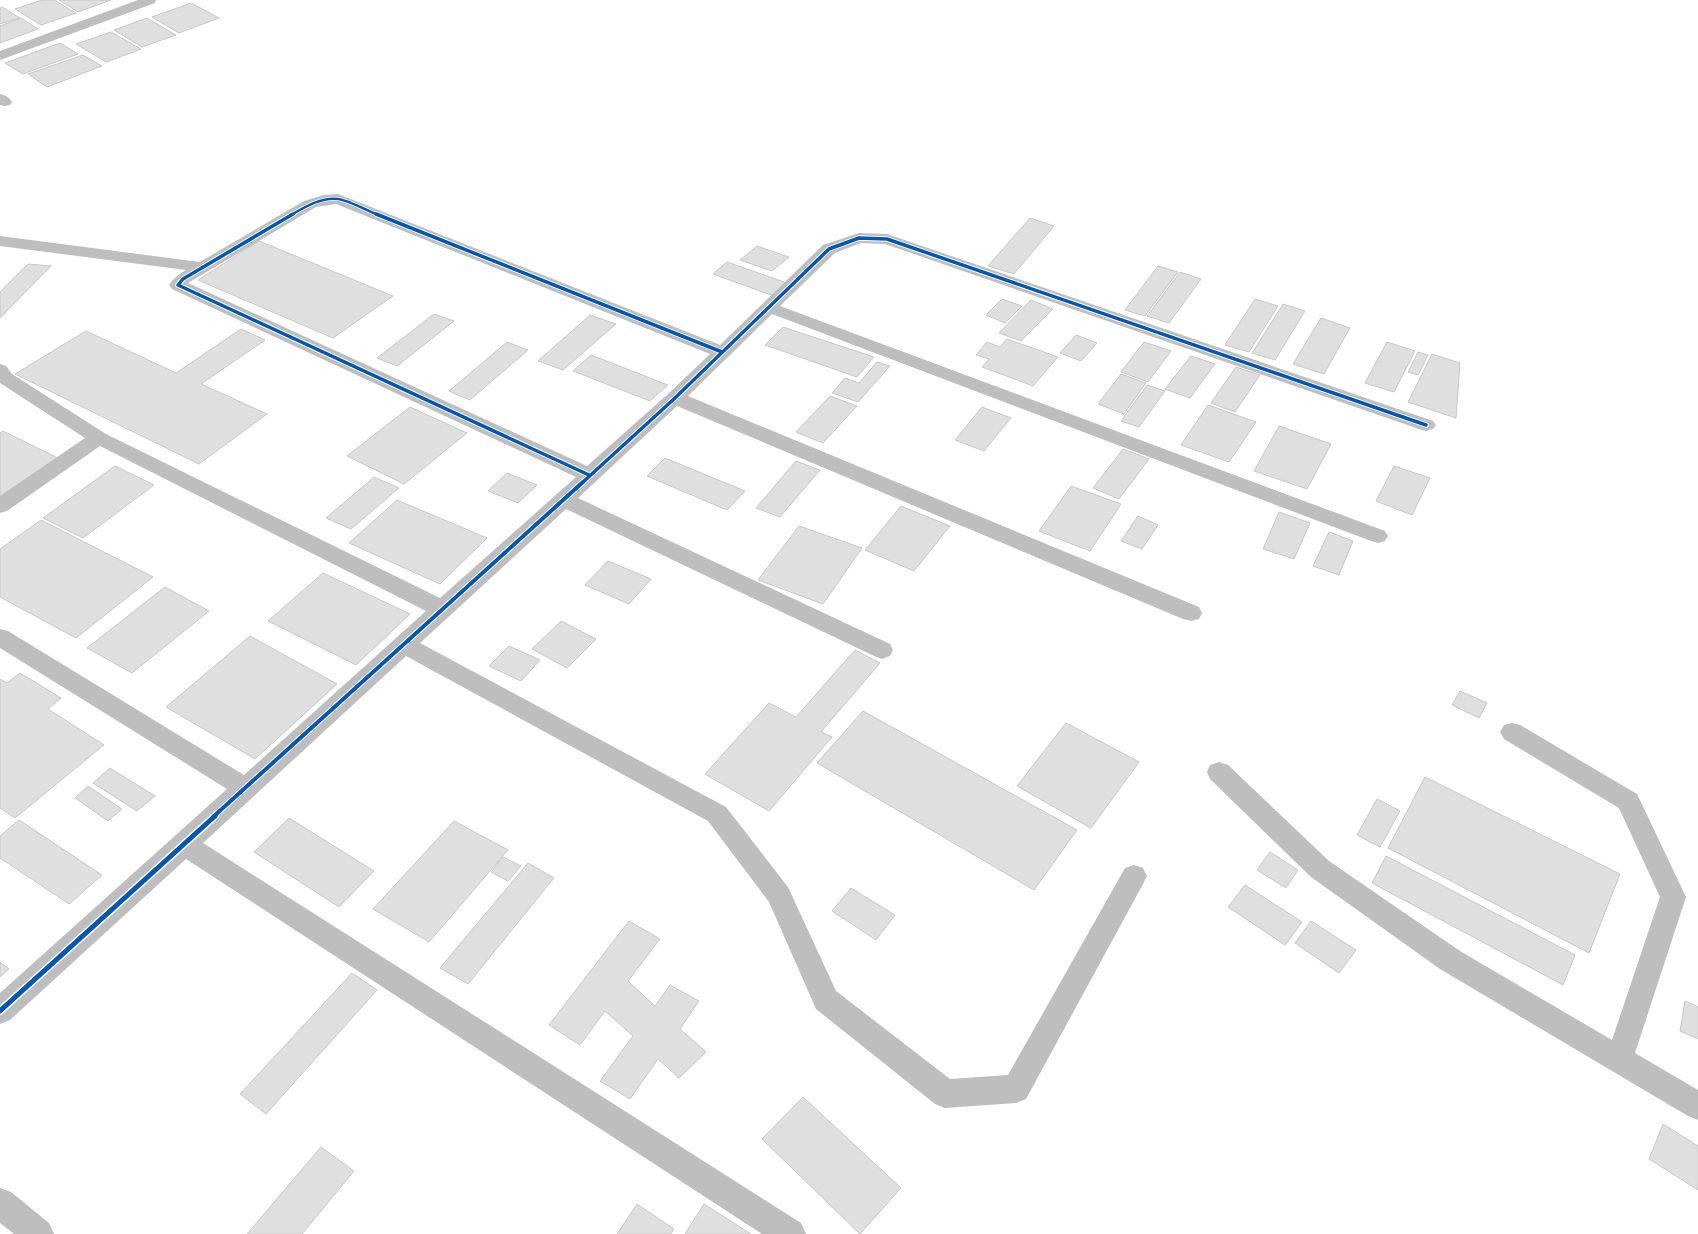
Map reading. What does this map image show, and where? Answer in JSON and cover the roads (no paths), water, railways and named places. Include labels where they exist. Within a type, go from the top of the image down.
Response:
[{"type":"street","points":[[0,56],[150,0]]},
{"type":"street","points":[[589,475],[178,286],[183,279],[310,204],[324,200],[338,199],[722,352]]},
{"type":"street","points":[[0,1011],[675,398],[829,249],[859,238],[887,239],[1426,425]]},
{"type":"street","points":[[0,241],[203,267]]},
{"type":"street","points":[[768,307],[1378,536]]},
{"type":"street","points":[[0,370],[5,378],[99,438],[442,609]]},
{"type":"street","points":[[675,398],[1191,613]]},
{"type":"street","points":[[0,506],[99,438]]},
{"type":"street","points":[[563,500],[882,650]]},
{"type":"street","points":[[0,637],[245,788]]},
{"type":"street","points":[[403,644],[717,814],[779,895],[826,1000],[945,1094],[1016,1089],[1134,876]]},
{"type":"street","points":[[1512,732],[1628,801],[1673,897],[1619,1060]]},
{"type":"street","points":[[1219,772],[1320,870],[1450,960],[1698,1106]]},
{"type":"street","points":[[184,844],[790,1234]]},
{"type":"street","points":[[0,1203],[38,1234]]}]
